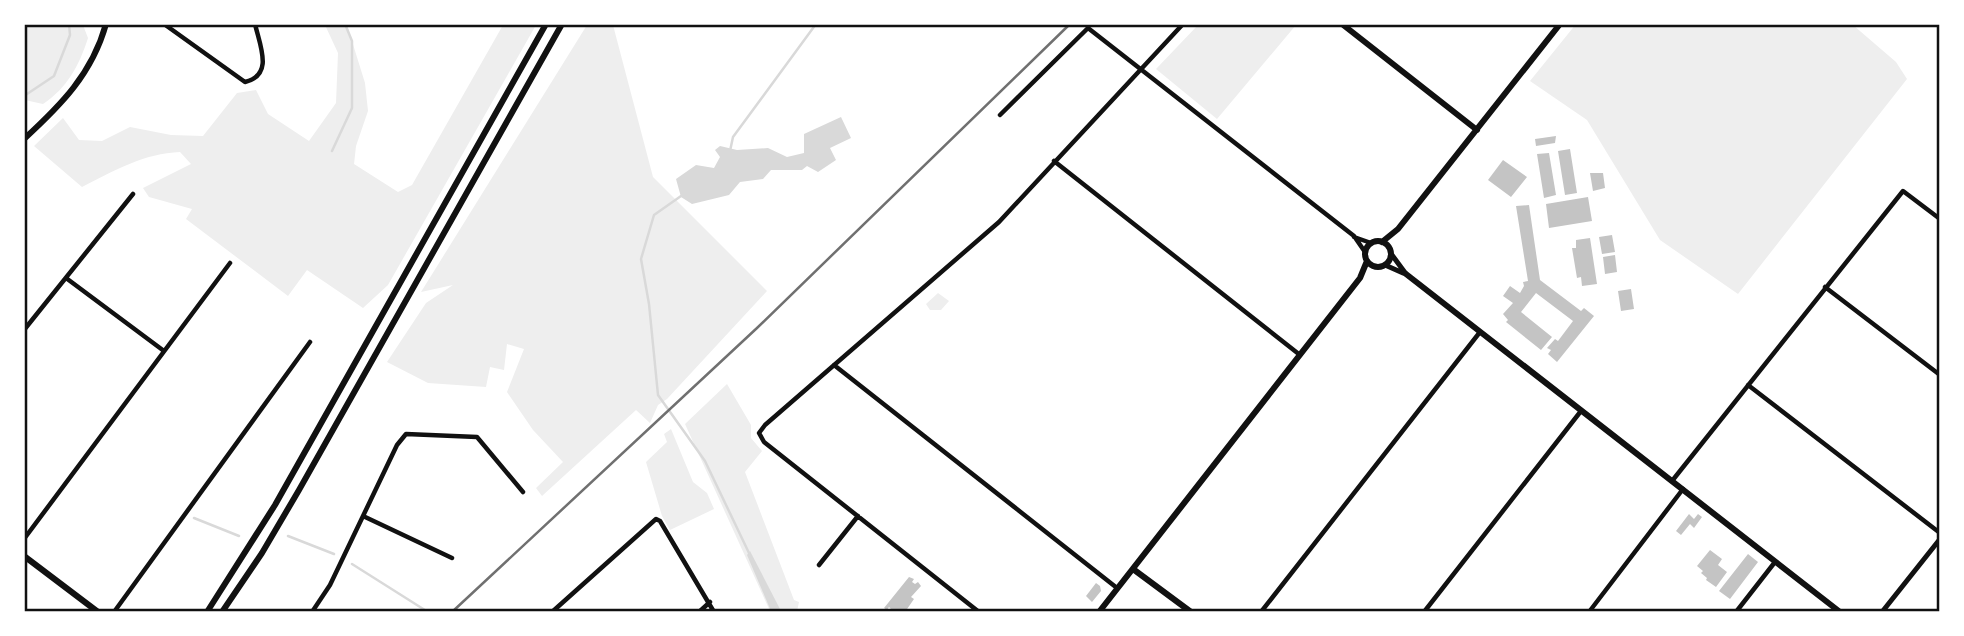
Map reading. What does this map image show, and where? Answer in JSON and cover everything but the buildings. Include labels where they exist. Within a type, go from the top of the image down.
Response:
[{"type":"main road","points":[[24,139],[77,85],[94,57],[106,24]]},
{"type":"main road","points":[[207,611],[275,505],[546,24]]},
{"type":"main road","points":[[222,611],[285,514],[562,24]]},
{"type":"main road","points":[[1342,24],[1477,130]]},
{"type":"main road","points":[[1099,611],[1360,278],[1367,261],[1365,252],[1371,243],[1382,242],[1398,229],[1560,24]]},
{"type":"main road","points":[[1360,278],[1376,267],[1385,265],[1398,229]]},
{"type":"main road","points":[[1382,242],[1391,252]]},
{"type":"main road","points":[[1367,261],[1376,267]]},
{"type":"main road","points":[[1406,274],[1840,611]]},
{"type":"main road","points":[[24,556],[98,611]]},
{"type":"main road","points":[[1133,569],[1191,611]]},
{"type":"street","points":[[164,24],[245,82],[255,80],[261,73],[263,62],[255,24]]},
{"type":"street","points":[[979,611],[764,442],[759,433],[999,222],[1183,24]]},
{"type":"street","points":[[1000,115],[1088,28],[1353,236],[1365,252]]},
{"type":"street","points":[[1054,161],[1300,355]]},
{"type":"street","points":[[1672,481],[1903,191],[1940,219]]},
{"type":"street","points":[[24,330],[133,194]]},
{"type":"street","points":[[1353,236],[1371,243]]},
{"type":"street","points":[[1391,252],[1406,274]]},
{"type":"street","points":[[24,539],[229,263]]},
{"type":"street","points":[[1385,265],[1406,274]]},
{"type":"street","points":[[66,278],[164,351]]},
{"type":"street","points":[[1825,287],[1940,375]]},
{"type":"street","points":[[1261,611],[1480,332]]},
{"type":"street","points":[[114,611],[310,342]]},
{"type":"street","points":[[834,366],[1117,588]]},
{"type":"street","points":[[1748,385],[1940,533]]},
{"type":"street","points":[[1424,611],[1581,411]]},
{"type":"street","points":[[312,611],[330,585],[399,441],[410,432],[477,437],[523,492]]},
{"type":"street","points":[[1589,611],[1683,489]]},
{"type":"street","points":[[363,516],[452,558]]},
{"type":"street","points":[[819,565],[858,516]]},
{"type":"street","points":[[552,611],[656,519],[660,520],[714,611]]},
{"type":"street","points":[[1882,611],[1940,539]]},
{"type":"street","points":[[1737,611],[1775,561]]},
{"type":"street","points":[[699,611],[710,602]]},
{"type":"shaded area","points":[[1576,24],[1853,25],[1896,62],[1907,79],[1738,294],[1660,240],[1587,120],[1530,81]]},
{"type":"shaded area","points":[[24,25],[83,25],[88,38],[71,76],[59,91],[43,104],[25,100]]},
{"type":"shaded area","points":[[325,25],[347,25],[365,83],[368,111],[356,146],[354,164],[398,192],[412,185],[503,25],[536,25],[388,285],[363,308],[307,270],[288,296],[186,219],[192,209],[149,197],[143,188],[191,164],[180,152],[142,159],[82,187],[34,146],[63,118],[79,140],[102,141],[130,127],[171,135],[203,136],[237,93],[256,90],[268,114],[309,141],[336,103],[338,53]]},
{"type":"shaded area","points":[[587,25],[613,25],[653,177],[767,291],[667,399],[658,405],[650,423],[636,410],[542,496],[536,488],[563,462],[533,430],[507,392],[524,349],[507,344],[504,370],[490,367],[486,387],[428,383],[387,362],[426,303],[453,285],[421,292]]},
{"type":"shaded area","points":[[1198,25],[1296,25],[1217,119],[1156,69]]},
{"type":"shaded area","points":[[841,117],[851,138],[830,148],[836,160],[818,172],[807,166],[802,170],[771,170],[763,179],[740,182],[729,195],[692,204],[681,197],[676,179],[696,165],[714,168],[720,157],[715,150],[720,146],[737,150],[768,148],[787,157],[804,153],[804,134]]},
{"type":"shaded area","points":[[938,293],[949,301],[941,310],[930,310],[926,304]]},
{"type":"shaded area","points":[[727,384],[751,425],[751,438],[762,451],[745,472],[794,600],[799,602],[797,611],[770,611],[685,424]]},
{"type":"shaded area","points":[[671,429],[693,482],[707,493],[714,509],[670,530],[662,516],[646,462],[667,442],[664,434]]},
{"type":"shaded area","points":[[750,551],[781,611],[771,611],[747,555]]},
{"type":"waterway","points":[[24,96],[54,76],[70,35],[69,24]]},
{"type":"waterway","points":[[332,151],[352,108],[352,41],[345,24]]},
{"type":"waterway","points":[[730,151],[733,137],[816,24]]},
{"type":"waterway","points":[[681,196],[654,215],[641,259],[649,304],[658,395],[705,461],[749,553]]},
{"type":"waterway","points":[[194,518],[239,536]]},
{"type":"waterway","points":[[288,536],[334,554]]},
{"type":"waterway","points":[[352,564],[428,612]]},
{"type":"railway","points":[[452,612],[757,328],[1070,24]]}]
